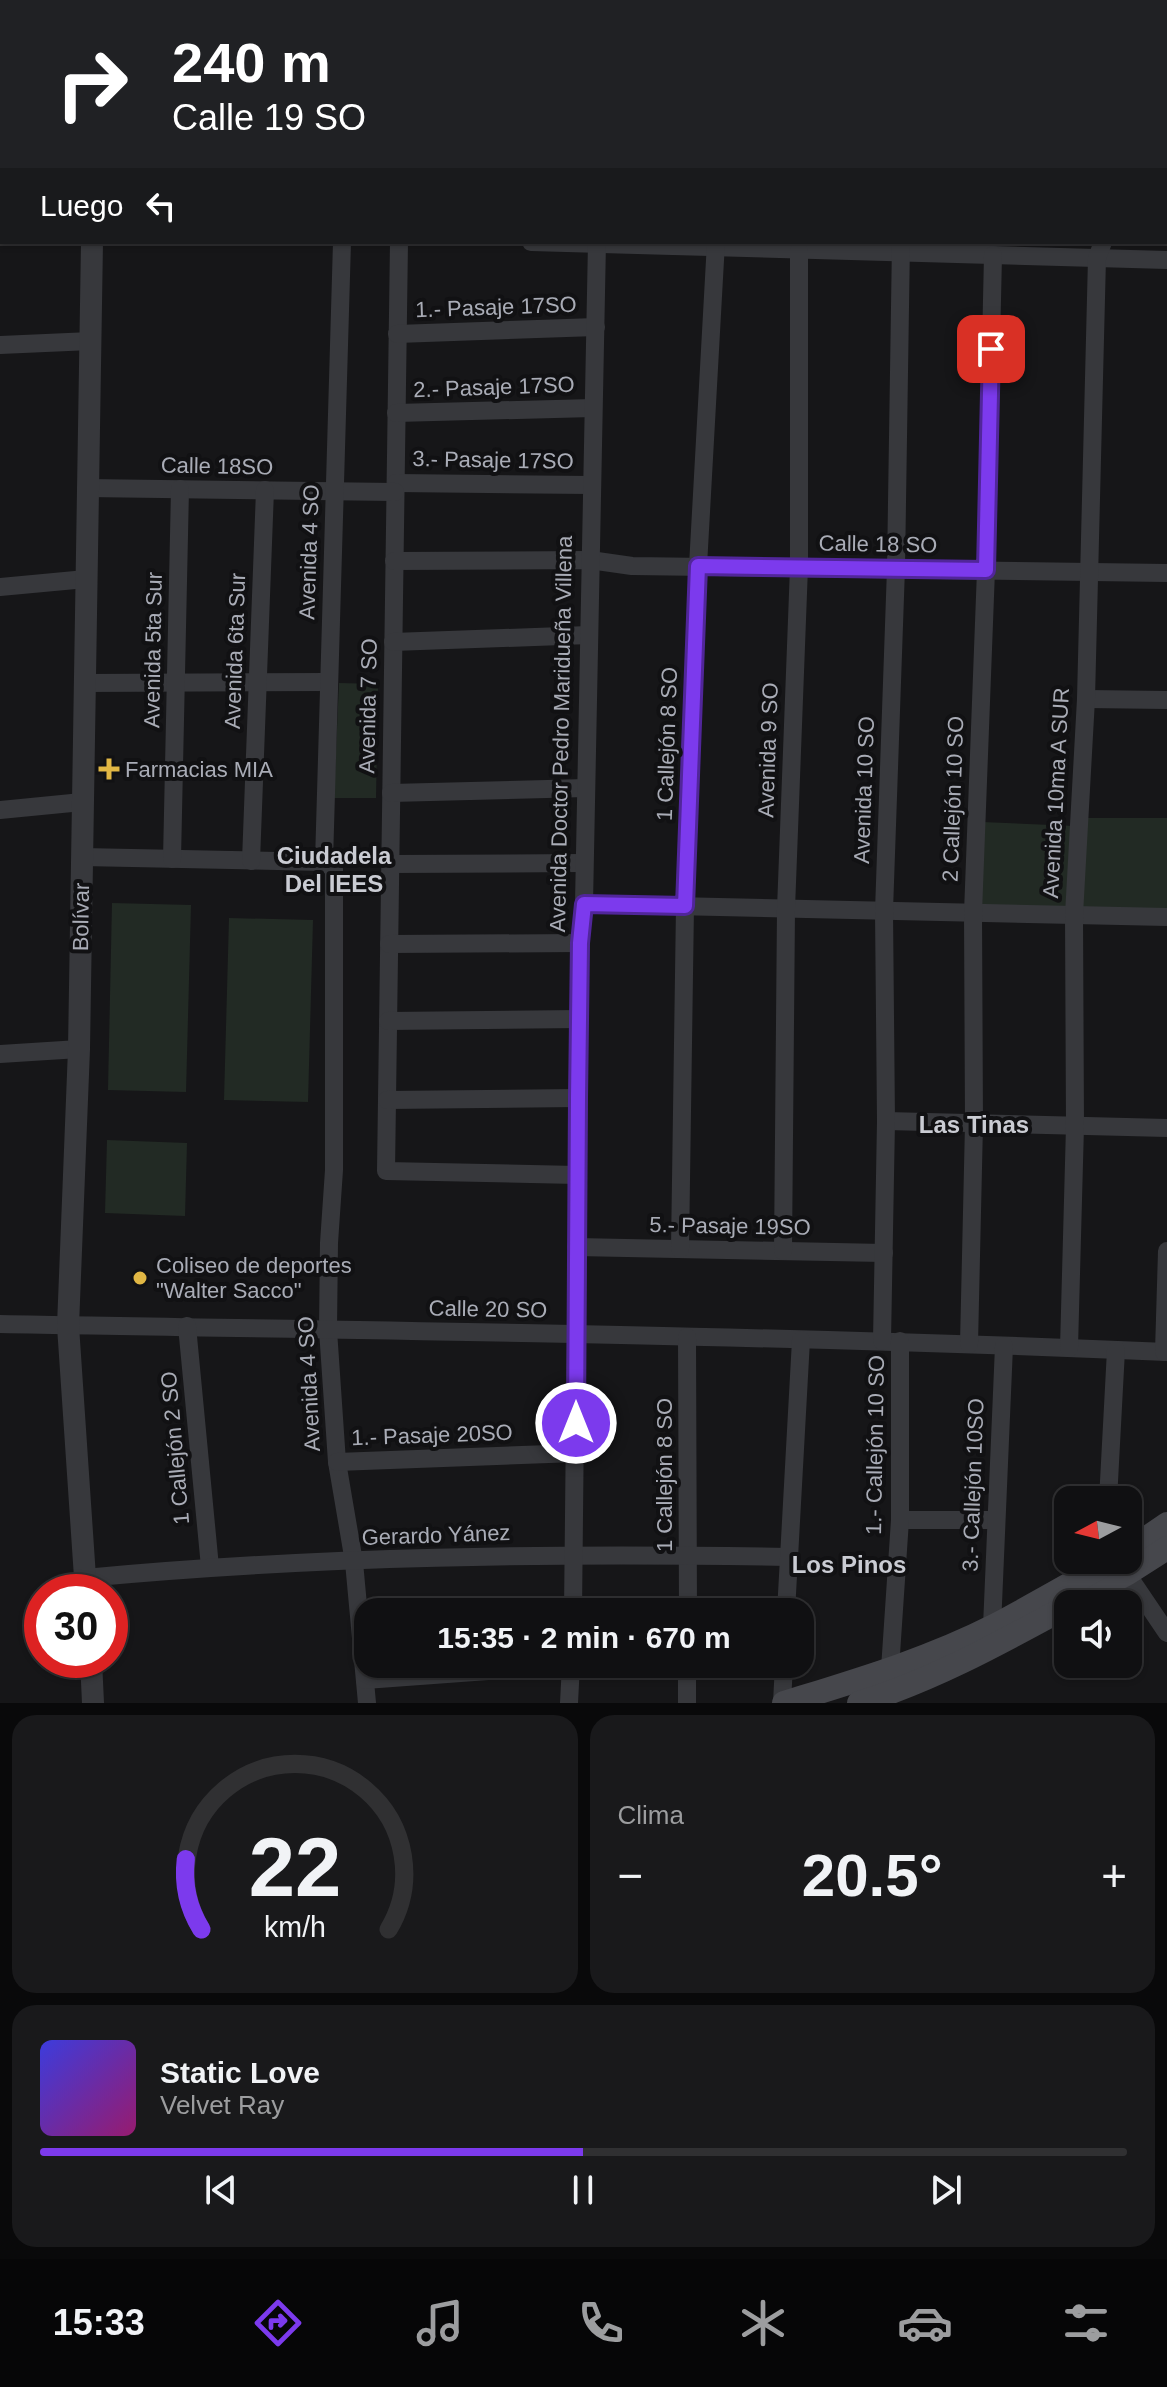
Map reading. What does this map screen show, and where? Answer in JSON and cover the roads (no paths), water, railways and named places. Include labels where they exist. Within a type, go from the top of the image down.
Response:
[{"type":"main road","points":[[1142,1545],[1167,1524]]},
{"type":"main road","points":[[1142,1555],[1167,1548]]},
{"type":"main road","points":[[783,1703],[889,1690],[992,1627],[1096,1574]]},
{"type":"main road","points":[[1088,1590],[1107,1574]]},
{"type":"main road","points":[[859,1703],[981,1653],[1054,1614]]},
{"type":"street","name":"Bolívar","points":[[85,1574],[68,1326],[79,1049],[92,244]]},
{"type":"street","name":"Avenida 4 SO","points":[[342,244],[329,682],[334,1170],[328,1330],[337,1462],[354,1562],[367,1703]]},
{"type":"street","name":"Avenida 7 SO","points":[[399,244],[386,1171],[577,1175]]},
{"type":"street","name":"Avenida Doctor Pedro Maridueña Villena","points":[[574,1598],[580,943],[584,904],[597,244]]},
{"type":"street","points":[[656,244],[799,251],[901,247],[993,255],[1100,250],[1167,260]]},
{"type":"street","name":"1 Callejón 8 SO","points":[[680,1249],[685,906],[698,566],[716,245]]},
{"type":"street","name":"Avenida 10 SO","points":[[891,1341],[884,1253],[884,911],[896,568],[901,247]]},
{"type":"street","name":"Avenida 10ma A SUR","points":[[1069,1348],[1075,1126],[1074,915],[1086,699],[1100,250]]},
{"type":"street","name":"Avenida 9 SO","points":[[783,1251],[786,909],[799,567],[799,251]]},
{"type":"street","name":"2 Callejón 10 SO","points":[[969,1344],[974,1124],[973,913],[986,570],[993,255]]},
{"type":"street","name":"1.- Pasaje 17SO","points":[[397,334],[596,327]]},
{"type":"street","points":[[0,345],[91,341]]},
{"type":"street","name":"2.- Pasaje 17SO","points":[[396,413],[593,408]]},
{"type":"street","name":"3.- Pasaje 17SO","points":[[395,487],[591,485]]},
{"type":"street","name":"Calle 18SO","points":[[86,488],[335,491],[395,487]]},
{"type":"street","name":"Avenida 5ta Sur","points":[[172,859],[180,489]]},
{"type":"street","name":"Avenida 6ta Sur","points":[[251,861],[265,490]]},
{"type":"street","name":"Calle 18 SO","points":[[394,561],[590,560],[632,566],[1167,573]]},
{"type":"street","points":[[0,587],[86,579]]},
{"type":"street","points":[[393,642],[589,635]]},
{"type":"street","points":[[84,683],[329,682]]},
{"type":"street","points":[[1086,699],[1167,700]]},
{"type":"street","points":[[391,793],[586,788]]},
{"type":"street","points":[[0,810],[82,802]]},
{"type":"street","points":[[82,857],[329,866]]},
{"type":"street","points":[[390,864],[583,863]]},
{"type":"street","points":[[584,904],[1167,917]]},
{"type":"street","points":[[389,944],[580,943]]},
{"type":"street","points":[[388,1021],[580,1019]]},
{"type":"street","points":[[0,1054],[79,1049]]},
{"type":"street","points":[[387,1100],[578,1098]]},
{"type":"street","points":[[886,1121],[1167,1128]]},
{"type":"street","name":"5.- Pasaje 19SO","points":[[576,1247],[884,1253]]},
{"type":"street","points":[[1166,1352],[1167,1251]]},
{"type":"street","name":"Calle 20 SO","points":[[0,1324],[891,1341],[1166,1352]]},
{"type":"street","name":"1 Callejón 2 SO","points":[[187,1326],[210,1567]]},
{"type":"street","name":"1 Callejón 8 SO","points":[[687,1337],[688,1598]]},
{"type":"street","points":[[787,1598],[801,1340]]},
{"type":"street","name":"1.- Callejón 10 SO","points":[[889,1690],[900,1520],[891,1341]]},
{"type":"street","name":"3.- Callejón 10SO","points":[[992,1627],[1004,1346]]},
{"type":"street","points":[[1109,1486],[1116,1350]]},
{"type":"street","name":"1.- Pasaje 20SO","points":[[337,1462],[576,1453]]},
{"type":"street","points":[[900,1520],[995,1520]]},
{"type":"street","name":"Gerardo Yánez","points":[[128,1579],[210,1567],[354,1562],[576,1555],[788,1557]]},
{"type":"street","points":[[1130,1574],[1167,1633]]},
{"type":"street","points":[[92,1678],[93,1703]]},
{"type":"street","points":[[365,1680],[392,1678]]},
{"type":"street","points":[[569,1703],[570,1678]]},
{"type":"street","points":[[687,1678],[687,1703]]},
{"type":"street","points":[[783,1703],[784,1678]]},
{"type":"place","name":"Farmacias MIA","points":[[109,769]]},
{"type":"place","name":"Coliseo de deportes \"Walter Sacco\"","points":[[140,1278]]},
{"type":"district","name":"Ciudadela Del IEES","points":[[334,869]]},
{"type":"district","name":"Las Tinas","points":[[974,1124]]},
{"type":"district","name":"Los Pinos","points":[[849,1564]]}]
